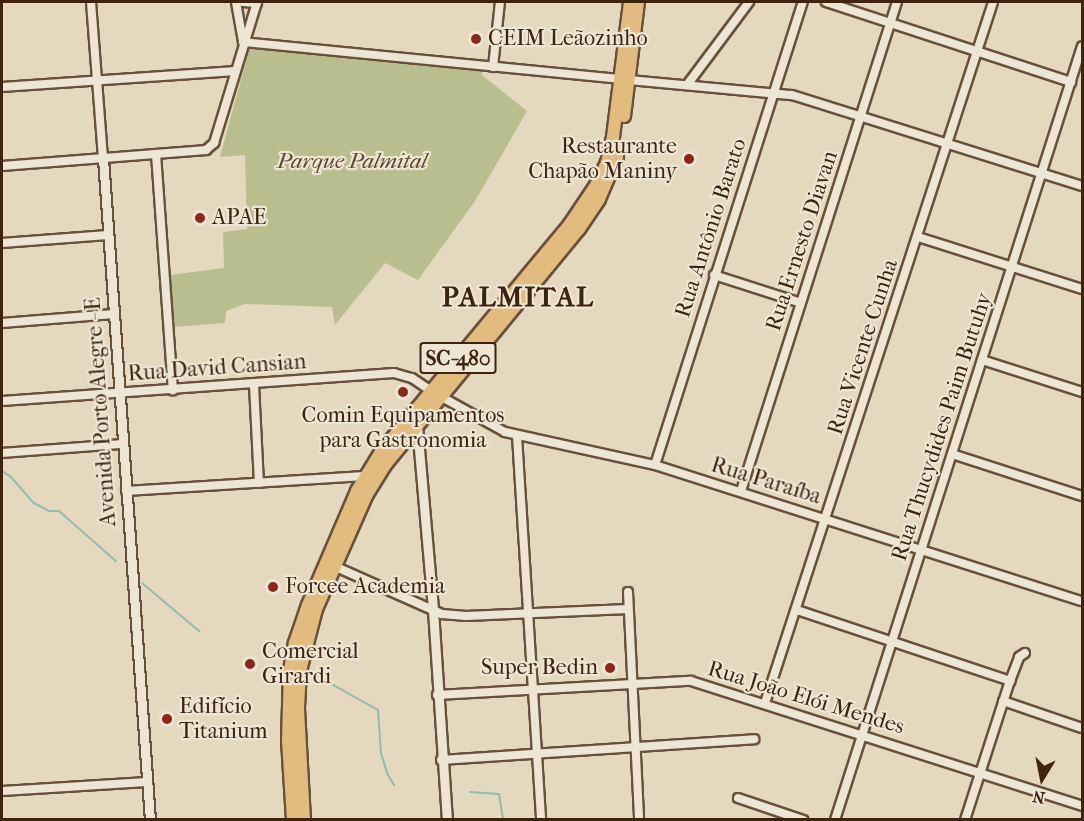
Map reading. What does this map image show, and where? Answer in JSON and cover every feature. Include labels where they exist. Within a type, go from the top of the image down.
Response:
[{"type":"main road","name":"SC-480","points":[[625,79],[630,2]]},
{"type":"main road","name":"SC-480","points":[[293,819],[288,741],[290,670],[295,643],[330,565],[365,476],[413,422],[591,195],[611,149],[638,2]]},
{"type":"main road","name":"SC-480","points":[[304,819],[298,718],[300,671],[313,618],[330,565],[373,483],[413,422]]},
{"type":"street","name":"Avenida Porto Alegre - E","points":[[91,2],[150,819]]},
{"type":"street","points":[[236,2],[243,42]]},
{"type":"street","points":[[2,166],[206,150],[214,143],[257,2],[242,2],[243,42]]},
{"type":"street","points":[[493,67],[500,2]]},
{"type":"street","points":[[687,86],[749,2]]},
{"type":"street","name":"Rua Antônio Barato","points":[[654,465],[803,2]]},
{"type":"street","points":[[826,2],[1071,82]]},
{"type":"street","name":"Rua Ernesto Diavan","points":[[741,491],[897,2]]},
{"type":"street","name":"Rua Vicente Cunha","points":[[765,703],[993,2]]},
{"type":"street","points":[[243,42],[792,95],[1083,186]]},
{"type":"street","name":"Rua Thucydides Paim Butuhy","points":[[835,819],[1083,46]]},
{"type":"street","points":[[2,87],[235,71]]},
{"type":"street","points":[[156,154],[173,390]]},
{"type":"street","points":[[2,243],[108,236]]},
{"type":"street","points":[[918,237],[1083,289]]},
{"type":"street","points":[[714,275],[801,303]]},
{"type":"street","points":[[2,322],[114,314]]},
{"type":"street","points":[[982,360],[1083,392]]},
{"type":"street","name":"Rua David Cansian","points":[[2,402],[394,373],[412,378],[435,394]]},
{"type":"street","points":[[254,385],[259,483]]},
{"type":"street","name":"Rua Paraíba","points":[[435,394],[517,436],[654,465],[1083,601]]},
{"type":"street","points":[[413,422],[433,610],[441,760],[447,819]]},
{"type":"street","points":[[517,436],[541,819]]},
{"type":"street","points":[[2,453],[123,444]]},
{"type":"street","points":[[952,454],[1083,496]]},
{"type":"street","points":[[126,491],[365,476]]},
{"type":"street","points":[[330,565],[433,610],[466,616],[628,609]]},
{"type":"street","points":[[628,592],[639,819]]},
{"type":"street","points":[[797,610],[1010,681]]},
{"type":"street","points":[[965,819],[1010,681],[1019,657],[1025,653]]},
{"type":"street","name":"Rua João Elói Mendes","points":[[438,695],[691,681],[1083,806]]},
{"type":"street","points":[[1003,701],[1083,728]]},
{"type":"street","points":[[441,760],[754,739]]},
{"type":"street","points":[[2,791],[147,782]]},
{"type":"street","points":[[738,798],[803,819]]},
{"type":"green space","name":"Parque Palmital","points":[[250,46],[482,69],[482,75],[527,111],[475,201],[418,280],[385,263],[335,325],[332,307],[245,304],[226,311],[225,323],[172,327],[170,275],[224,268],[223,232],[247,229],[245,155],[220,157]]},
{"type":"waterway","points":[[2,471],[11,477],[34,503],[49,511],[59,511],[116,561]]},
{"type":"waterway","points":[[142,583],[199,631]]},
{"type":"waterway","points":[[310,672],[378,710],[381,753],[387,773],[394,785]]},
{"type":"waterway","points":[[470,792],[499,794],[503,820]]},
{"type":"place","name":"CEIM Leãozinho","points":[[476,39]]},
{"type":"place","name":"Restaurante Chapão Maniny","points":[[689,159]]},
{"type":"place","name":"APAE","points":[[200,218]]},
{"type":"place","name":"Comin Equipamentos para Gastronomia","points":[[403,392]]},
{"type":"place","name":"Forcee Academia","points":[[273,587]]},
{"type":"place","name":"Comercial Girardi","points":[[250,664]]},
{"type":"place","name":"Super Bedin","points":[[610,668]]},
{"type":"place","name":"Edifício Titanium","points":[[167,719]]},
{"type":"district","name":"PALMITAL","points":[[518,297]]}]
